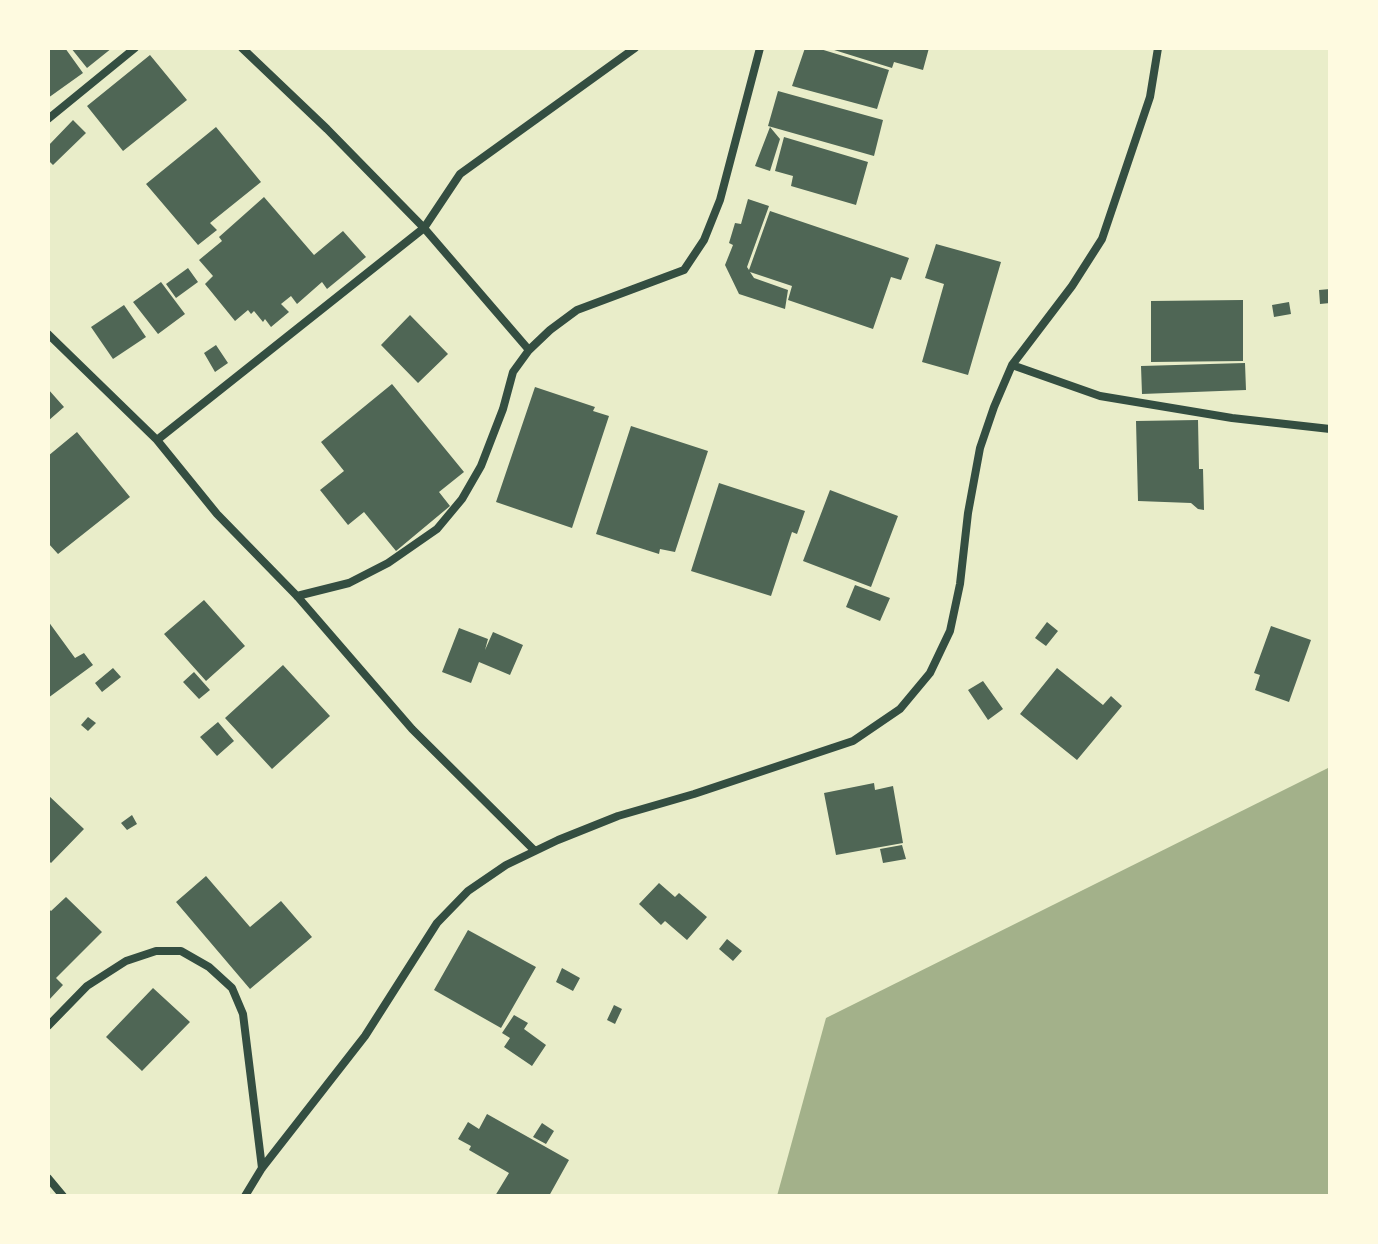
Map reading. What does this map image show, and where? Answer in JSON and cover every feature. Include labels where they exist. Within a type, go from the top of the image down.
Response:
[{"type":"street","points":[[48,119],[135,48]]},
{"type":"street","points":[[242,48],[424,228],[529,350]]},
{"type":"street","points":[[157,440],[424,228],[460,174],[635,48]]},
{"type":"street","points":[[297,596],[349,583],[388,563],[437,529],[462,499],[481,466],[503,409],[513,372],[529,350],[550,330],[577,310],[684,270],[704,240],[720,200],[760,48]]},
{"type":"street","points":[[245,1196],[262,1168],[365,1036],[397,981],[437,923],[468,891],[506,865],[618,816],[853,741],[900,709],[930,673],[950,631],[980,448],[1012,365],[1072,286],[1102,239],[1150,97],[1158,48]]},
{"type":"street","points":[[48,334],[157,440],[217,514],[297,596],[412,729],[535,851]]},
{"type":"street","points":[[1012,365],[1100,396],[1232,418],[1330,429]]},
{"type":"street","points":[[48,1026],[87,986],[126,961],[156,951],[181,951],[209,967],[232,988],[243,1014],[262,1168]]},
{"type":"street","points":[[48,1178],[63,1196]]},
{"type":"shaded area","points":[[1330,767],[1330,1196],[777,1196],[826,1018]]},
{"type":"building","points":[[48,48],[65,48],[83,73],[48,98]]},
{"type":"building","points":[[71,48],[112,48],[87,68]]},
{"type":"building","points":[[805,48],[817,48],[889,70],[877,109],[792,86]]},
{"type":"building","points":[[929,48],[923,70],[894,62],[892,68],[831,49]]},
{"type":"building","points":[[150,55],[187,100],[123,151],[87,106]]},
{"type":"building","points":[[778,91],[883,120],[874,156],[768,126]]},
{"type":"building","points":[[73,120],[86,133],[53,165],[48,160],[48,146]]},
{"type":"building","points":[[216,127],[261,182],[210,223],[217,230],[198,245],[146,184]]},
{"type":"building","points":[[770,127],[780,139],[770,171],[755,166]]},
{"type":"building","points":[[784,137],[868,162],[856,205],[791,186],[793,176],[775,171]]},
{"type":"building","points":[[264,197],[314,255],[343,231],[366,257],[327,289],[322,282],[297,304],[291,296],[281,304],[289,312],[271,327],[265,319],[263,322],[254,311],[251,314],[248,310],[235,321],[205,284],[213,276],[199,260],[222,241],[219,237]]},
{"type":"building","points":[[748,199],[769,206],[747,267],[749,270],[770,211],[909,258],[901,280],[891,277],[873,329],[788,300],[792,286],[750,272],[754,278],[788,290],[785,309],[739,294],[725,265],[733,245],[729,243],[735,223],[741,224]]},
{"type":"building","points":[[936,244],[1001,262],[968,375],[922,362],[944,284],[925,278]]},
{"type":"building","points":[[188,268],[198,282],[176,298],[166,284]]},
{"type":"building","points":[[161,282],[185,314],[158,334],[133,302]]},
{"type":"building","points":[[1330,289],[1330,303],[1320,304],[1319,290]]},
{"type":"building","points":[[1243,300],[1243,361],[1151,362],[1151,301]]},
{"type":"building","points":[[1289,302],[1291,314],[1274,317],[1272,305]]},
{"type":"building","points":[[124,305],[146,337],[113,359],[91,327]]},
{"type":"building","points":[[410,315],[448,354],[418,383],[381,345]]},
{"type":"building","points":[[216,345],[228,363],[215,372],[204,353]]},
{"type":"building","points":[[1245,363],[1246,390],[1142,394],[1141,366]]},
{"type":"building","points":[[392,384],[464,472],[439,492],[450,506],[396,551],[364,512],[348,525],[320,490],[344,471],[321,442]]},
{"type":"building","points":[[535,387],[595,407],[593,411],[609,416],[572,528],[496,502]]},
{"type":"building","points":[[48,389],[64,407],[48,421]]},
{"type":"building","points":[[1198,420],[1204,510],[1191,503],[1138,501],[1136,421]]},
{"type":"building","points":[[631,426],[708,451],[675,552],[660,549],[659,554],[596,534]]},
{"type":"building","points":[[77,432],[130,497],[58,554],[48,543],[48,456]]},
{"type":"building","points":[[719,483],[805,511],[797,534],[792,532],[771,596],[691,571]]},
{"type":"building","points":[[830,490],[898,516],[871,587],[803,561]]},
{"type":"building","points":[[855,585],[890,598],[880,621],[846,607]]},
{"type":"building","points":[[204,600],[245,646],[206,681],[164,634]]},
{"type":"building","points":[[48,621],[75,658],[84,653],[93,665],[48,698]]},
{"type":"building","points":[[1047,622],[1058,631],[1046,646],[1035,638]]},
{"type":"building","points":[[1271,626],[1311,640],[1289,702],[1255,690],[1260,675],[1254,673]]},
{"type":"building","points":[[459,628],[488,639],[485,650],[493,632],[523,645],[510,675],[479,662],[471,683],[442,672]]},
{"type":"building","points":[[283,665],[330,716],[272,769],[225,718]]},
{"type":"building","points":[[113,668],[121,677],[102,692],[95,683]]},
{"type":"building","points":[[1057,668],[1103,705],[1111,696],[1122,706],[1077,760],[1020,714]]},
{"type":"building","points":[[194,672],[210,690],[199,699],[183,682]]},
{"type":"building","points":[[983,681],[1003,709],[988,720],[968,690]]},
{"type":"building","points":[[88,717],[96,723],[88,731],[81,725]]},
{"type":"building","points":[[218,722],[234,741],[217,756],[200,737]]},
{"type":"building","points":[[874,783],[875,790],[893,786],[903,843],[836,855],[824,793]]},
{"type":"building","points":[[48,795],[84,829],[51,863],[48,860]]},
{"type":"building","points":[[132,815],[137,824],[127,830],[121,823]]},
{"type":"building","points":[[902,845],[906,859],[883,863],[880,849]]},
{"type":"building","points":[[206,876],[250,927],[281,901],[312,937],[250,989],[176,902]]},
{"type":"building","points":[[659,883],[675,897],[679,893],[707,917],[687,940],[665,921],[661,925],[639,904]]},
{"type":"building","points":[[66,897],[102,932],[56,978],[63,985],[48,1001],[48,908],[51,911]]},
{"type":"building","points":[[468,930],[536,967],[501,1028],[434,990]]},
{"type":"building","points":[[727,939],[742,951],[733,961],[719,949]]},
{"type":"building","points":[[562,968],[580,978],[573,991],[556,982]]},
{"type":"building","points":[[153,988],[190,1022],[142,1071],[106,1037]]},
{"type":"building","points":[[614,1005],[622,1009],[615,1024],[607,1020]]},
{"type":"building","points":[[514,1015],[528,1023],[524,1029],[546,1045],[532,1066],[504,1047],[510,1038],[502,1033]]},
{"type":"building","points":[[487,1114],[569,1160],[549,1196],[495,1196],[509,1173],[469,1150],[471,1146],[458,1139],[468,1122],[479,1129]]},
{"type":"building","points":[[542,1123],[554,1131],[546,1144],[533,1137]]}]
